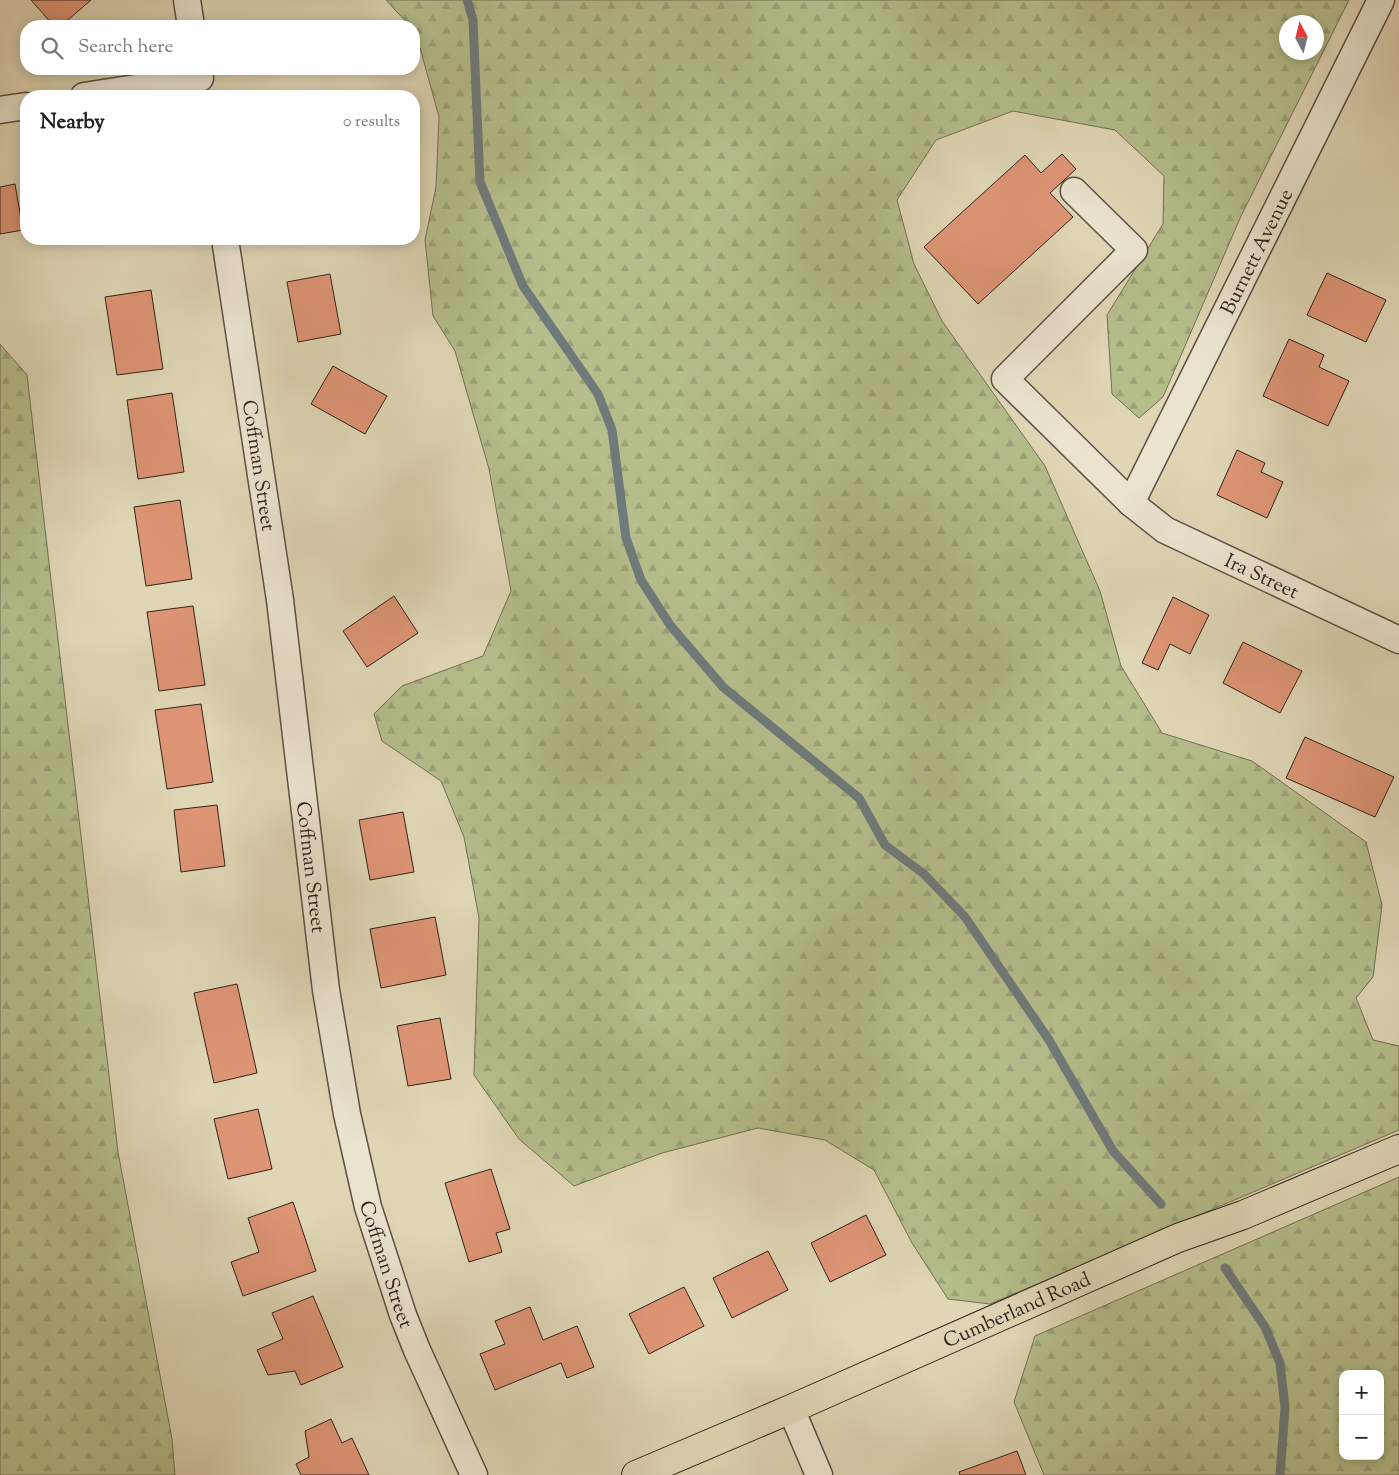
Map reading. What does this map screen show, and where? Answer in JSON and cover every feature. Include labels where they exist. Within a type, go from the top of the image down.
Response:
[{"type":"main road","name":"Cumberland Road","points":[[636,1475],[791,1409],[1178,1238],[1243,1215],[1399,1149]]},
{"type":"street","points":[[186,0],[190,20]]},
{"type":"street","name":"Burnett Avenue","points":[[1131,503],[1381,0]]},
{"type":"street","points":[[130,90],[200,81]]},
{"type":"street","points":[[0,110],[20,107]]},
{"type":"street","name":"Ira Street","points":[[1074,191],[1134,250],[1005,380],[1131,503],[1164,530],[1399,640]]},
{"type":"street","name":"Coffman Street","points":[[226,245],[280,600],[326,990],[347,1114],[368,1207],[403,1315],[474,1475]]},
{"type":"street","points":[[791,1409],[819,1475]]},
{"type":"green space","points":[[386,0],[1349,0],[1324,50],[1324,15],[1279,15],[1279,60],[1319,60],[1241,216],[1163,397],[1139,418],[1112,394],[1107,315],[1163,224],[1164,176],[1115,130],[1013,111],[936,140],[897,200],[914,264],[942,321],[1045,466],[1100,591],[1121,666],[1162,733],[1252,761],[1366,842],[1382,905],[1373,977],[1356,998],[1373,1040],[1399,1046],[1399,1130],[990,1304],[948,1299],[912,1243],[874,1170],[825,1140],[758,1128],[662,1153],[574,1186],[519,1139],[474,1075],[479,918],[464,837],[441,781],[382,741],[374,714],[402,686],[483,656],[511,591],[489,469],[455,351],[433,316],[425,240],[436,187],[439,117],[420,48],[420,20],[404,20]]},
{"type":"green space","points":[[0,344],[27,375],[118,1152],[172,1439],[175,1475],[0,1475]]},
{"type":"green space","points":[[1399,1177],[1399,1475],[1044,1475],[1014,1402],[1035,1336]]},
{"type":"building","points":[[31,0],[91,0],[68,20],[49,20]]},
{"type":"building","points":[[1062,154],[1076,169],[1050,193],[1073,217],[978,304],[924,247],[1025,155],[1041,173]]},
{"type":"building","points":[[15,184],[20,213],[20,231],[0,234],[0,187]]},
{"type":"building","points":[[1327,273],[1386,300],[1366,342],[1307,315]]},
{"type":"building","points":[[330,274],[341,334],[298,342],[287,282]]},
{"type":"building","points":[[151,290],[163,369],[117,375],[105,297]]},
{"type":"building","points":[[1289,339],[1324,355],[1319,367],[1349,381],[1328,426],[1263,396]]},
{"type":"building","points":[[333,366],[387,396],[365,434],[311,404]]},
{"type":"building","points":[[172,393],[184,472],[138,479],[127,400]]},
{"type":"building","points":[[1237,450],[1265,463],[1261,472],[1283,482],[1267,518],[1217,495]]},
{"type":"building","points":[[180,500],[192,579],[146,586],[134,507]]},
{"type":"building","points":[[394,596],[418,633],[367,667],[343,631]]},
{"type":"building","points":[[1173,597],[1209,615],[1190,654],[1170,644],[1158,670],[1142,663]]},
{"type":"building","points":[[193,606],[205,685],[159,691],[147,612]]},
{"type":"building","points":[[1243,642],[1302,671],[1280,713],[1223,683]]},
{"type":"building","points":[[201,704],[213,782],[167,789],[155,710]]},
{"type":"building","points":[[1305,737],[1394,777],[1375,817],[1286,778]]},
{"type":"building","points":[[217,805],[225,866],[181,872],[174,810]]},
{"type":"building","points":[[403,812],[414,872],[370,880],[359,820]]},
{"type":"building","points":[[435,917],[446,975],[381,988],[370,929]]},
{"type":"building","points":[[237,984],[257,1073],[214,1083],[194,993]]},
{"type":"building","points":[[440,1018],[451,1079],[408,1086],[397,1026]]},
{"type":"building","points":[[258,1109],[272,1169],[228,1179],[214,1119]]},
{"type":"building","points":[[491,1169],[510,1229],[496,1233],[502,1252],[469,1262],[445,1183]]},
{"type":"building","points":[[293,1202],[316,1271],[243,1296],[231,1262],[259,1252],[248,1218]]},
{"type":"building","points":[[866,1215],[886,1255],[830,1282],[811,1243]]},
{"type":"building","points":[[768,1251],[788,1290],[732,1318],[713,1278]]},
{"type":"building","points":[[684,1287],[704,1326],[649,1354],[629,1314]]},
{"type":"building","points":[[313,1296],[343,1367],[301,1385],[295,1371],[268,1375],[257,1350],[283,1339],[272,1313]]},
{"type":"building","points":[[530,1307],[543,1340],[577,1326],[594,1367],[567,1378],[561,1363],[495,1390],[480,1354],[505,1344],[495,1321]]},
{"type":"building","points":[[331,1419],[342,1443],[352,1438],[369,1475],[301,1475],[296,1464],[309,1457],[305,1431]]},
{"type":"building","points":[[1017,1451],[1026,1475],[960,1475],[959,1472]]},
{"type":"waterway","points":[[467,0],[473,20],[480,182],[523,286],[598,394],[612,430],[626,538],[641,580],[670,625],[723,687],[859,798],[885,845],[924,874],[965,917],[1049,1040],[1113,1151],[1161,1204]]},
{"type":"waterway","points":[[1225,1268],[1265,1327],[1280,1363],[1285,1408],[1280,1475]]}]
